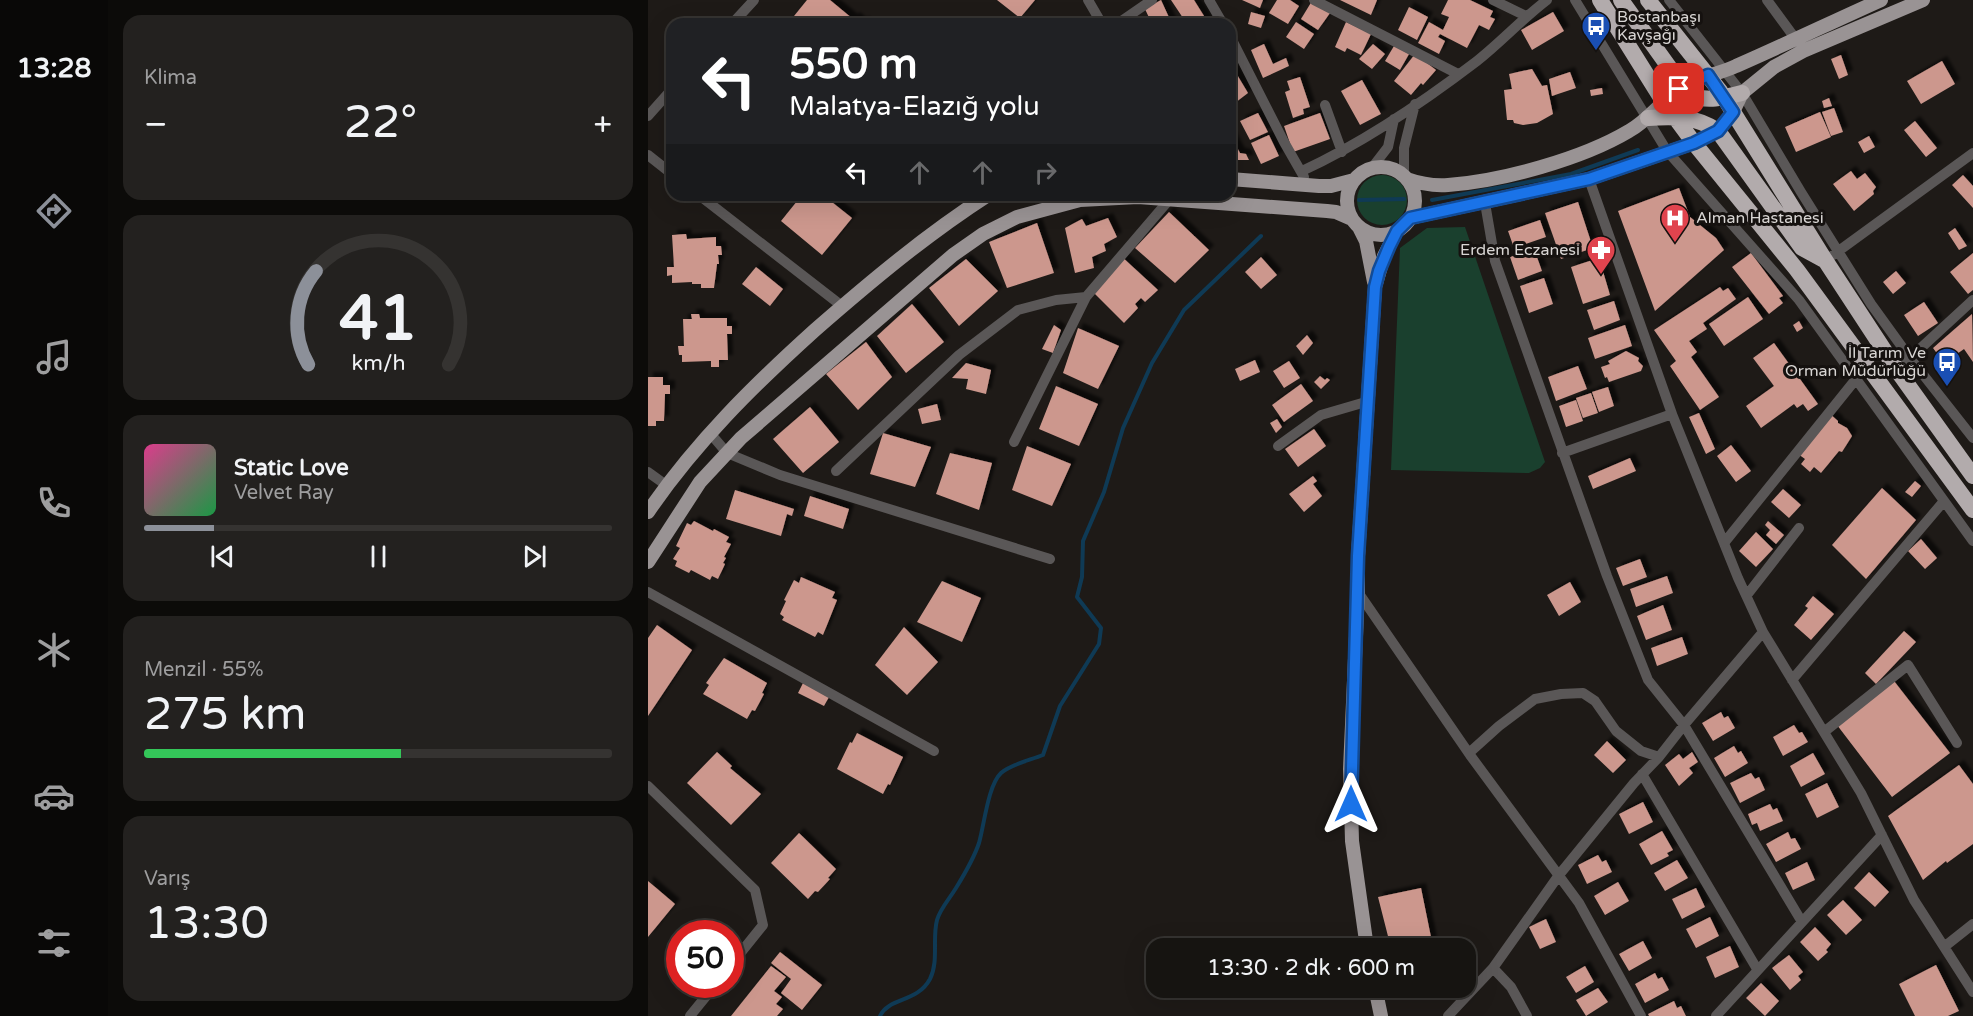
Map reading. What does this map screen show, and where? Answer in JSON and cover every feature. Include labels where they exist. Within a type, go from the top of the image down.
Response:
[{"type":"highway","points":[[1600,0],[1663,101],[1697,147],[1797,270],[1973,510]]},
{"type":"highway","points":[[1621,0],[1689,94],[1729,105]]},
{"type":"highway","points":[[1648,0],[1710,70],[1729,105],[1832,256],[1897,370],[1971,472]]},
{"type":"highway","points":[[1680,83],[1710,70]]},
{"type":"highway","points":[[1729,105],[1742,93]]},
{"type":"highway","points":[[1648,118],[1675,117],[1705,122],[1720,134],[1802,248],[1832,256]]},
{"type":"highway","points":[[1697,147],[1720,134]]},
{"type":"main road","points":[[1710,70],[1796,38],[1881,0]]},
{"type":"main road","points":[[1742,93],[1774,67],[1803,51],[1923,0]]},
{"type":"main road","points":[[1375,287],[1366,241],[1348,210],[1349,189],[1362,173],[1371,168],[1388,168],[1421,184],[1447,185],[1526,170],[1576,156],[1612,140],[1648,118],[1680,83]]},
{"type":"main road","points":[[1720,134],[1729,105]]},
{"type":"main road","points":[[1410,218],[1589,179],[1667,151],[1697,147]]},
{"type":"main road","points":[[1366,938],[1352,841],[1350,769],[1358,556],[1369,401],[1370,336],[1375,287],[1384,256],[1397,231],[1410,218],[1415,200],[1406,178]]},
{"type":"main road","points":[[1236,179],[1331,186],[1354,180]]},
{"type":"main road","points":[[648,512],[666,485],[710,433],[764,376],[842,306],[949,220],[979,201]]},
{"type":"main road","points":[[648,562],[700,482],[726,453],[953,255],[983,234],[1017,217],[1076,201]]},
{"type":"main road","points":[[1184,201],[1336,212],[1367,232],[1388,235],[1397,231]]},
{"type":"main road","points":[[1377,998],[1381,1016]]},
{"type":"street","points":[[738,18],[754,0]]},
{"type":"street","points":[[1088,0],[1098,18]]},
{"type":"street","points":[[1126,18],[1152,0]]},
{"type":"street","points":[[1209,0],[1220,18]]},
{"type":"street","points":[[1314,0],[1458,74]]},
{"type":"street","points":[[1493,0],[1526,16]]},
{"type":"street","points":[[1302,171],[1342,152],[1394,119],[1478,60],[1546,0]]},
{"type":"street","points":[[1575,0],[1667,151],[1799,300],[1973,541]]},
{"type":"street","points":[[1669,0],[1710,70],[1742,93],[1832,256],[1973,438]]},
{"type":"street","points":[[1767,0],[1803,51]]},
{"type":"street","points":[[1236,48],[1308,185]]},
{"type":"street","points":[[648,116],[666,96]]},
{"type":"street","points":[[1406,178],[1404,148],[1415,104]]},
{"type":"street","points":[[1325,105],[1342,152]]},
{"type":"street","points":[[1371,168],[1388,147],[1394,119]]},
{"type":"street","points":[[1832,256],[1973,153]]},
{"type":"street","points":[[648,155],[666,169]]},
{"type":"street","points":[[1589,179],[1672,414],[1763,632],[1861,793],[1914,900],[1973,992]]},
{"type":"street","points":[[707,201],[842,306]]},
{"type":"street","points":[[1014,442],[1086,297],[1169,201]]},
{"type":"street","points":[[1485,203],[1495,261],[1562,453],[1648,680],[1684,725],[1802,922]]},
{"type":"street","points":[[836,471],[959,356],[1018,310],[1056,300],[1086,297]]},
{"type":"street","points":[[1897,370],[1973,300]]},
{"type":"street","points":[[1724,543],[1856,379]]},
{"type":"street","points":[[1278,446],[1321,415],[1369,401]]},
{"type":"street","points":[[1562,453],[1672,414]]},
{"type":"street","points":[[710,433],[726,453],[780,475],[1050,559]]},
{"type":"street","points":[[648,472],[666,485]]},
{"type":"street","points":[[1792,680],[1944,501]]},
{"type":"street","points":[[1747,595],[1799,528]]},
{"type":"street","points":[[648,592],[934,751]]},
{"type":"street","points":[[1358,592],[1469,753],[1580,903],[1641,1016]]},
{"type":"street","points":[[1448,1016],[1493,968],[1559,875],[1763,632]]},
{"type":"street","points":[[1824,732],[1908,665],[1956,743]]},
{"type":"street","points":[[1469,753],[1499,726],[1535,699],[1583,693],[1595,701],[1616,731],[1641,750],[1659,757]]},
{"type":"street","points":[[1642,774],[1757,969]]},
{"type":"street","points":[[648,786],[755,890],[763,925],[744,949]]},
{"type":"street","points":[[1716,1016],[1882,835]]},
{"type":"street","points":[[1944,947],[1973,924]]},
{"type":"street","points":[[1493,968],[1511,987],[1527,1016]]},
{"type":"street","points":[[690,1016],[705,998]]},
{"type":"green space","points":[[1382,175],[1396,179],[1403,186],[1407,200],[1403,214],[1396,221],[1382,225],[1368,221],[1361,214],[1357,200],[1361,186],[1368,179]]},
{"type":"green space","points":[[1465,227],[1545,462],[1540,468],[1529,473],[1391,470],[1400,248],[1427,228]]},
{"type":"building","points":[[807,0],[830,0],[852,18],[792,18]]},
{"type":"building","points":[[997,0],[1035,0],[1020,18]]},
{"type":"building","points":[[1161,0],[1169,18],[1149,18],[1145,9]]},
{"type":"building","points":[[1171,0],[1194,0],[1205,18],[1183,18]]},
{"type":"building","points":[[1242,0],[1263,0],[1260,8]]},
{"type":"building","points":[[1277,0],[1290,0],[1299,6],[1288,24],[1269,13]]},
{"type":"building","points":[[1340,0],[1377,0],[1371,15]]},
{"type":"building","points":[[1448,0],[1470,0],[1493,11],[1490,17],[1495,19],[1489,30],[1479,25],[1467,48],[1440,34],[1438,37],[1445,41],[1439,54],[1418,43],[1429,22],[1443,30],[1449,17],[1441,14]]},
{"type":"building","points":[[1312,1],[1330,13],[1318,30],[1301,19]]},
{"type":"building","points":[[1409,7],[1428,17],[1417,40],[1398,30]]},
{"type":"building","points":[[1251,12],[1265,16],[1261,28],[1248,24]]},
{"type":"building","points":[[1553,12],[1564,31],[1532,50],[1521,30]]},
{"type":"building","points":[[1296,22],[1314,34],[1304,49],[1286,37]]},
{"type":"building","points":[[1346,22],[1371,34],[1361,55],[1347,48],[1345,52],[1335,47]]},
{"type":"building","points":[[1264,44],[1273,64],[1286,58],[1289,66],[1263,78],[1251,50]]},
{"type":"building","points":[[1373,44],[1385,54],[1372,69],[1359,59]]},
{"type":"building","points":[[1394,46],[1409,54],[1400,70],[1385,61]]},
{"type":"building","points":[[1415,54],[1436,70],[1411,95],[1394,81]]},
{"type":"building","points":[[1841,55],[1848,75],[1839,79],[1831,59]]},
{"type":"building","points":[[1942,61],[1955,84],[1921,104],[1907,81]]},
{"type":"building","points":[[1532,69],[1542,86],[1547,85],[1553,114],[1537,123],[1523,125],[1514,123],[1513,120],[1507,120],[1504,90],[1512,89],[1509,74]]},
{"type":"building","points":[[1570,72],[1576,88],[1552,96],[1549,79]]},
{"type":"building","points":[[1236,73],[1248,93],[1236,102]]},
{"type":"building","points":[[1300,77],[1310,107],[1303,109],[1304,114],[1293,118],[1285,92],[1290,90],[1287,81]]},
{"type":"building","points":[[1362,80],[1381,114],[1360,125],[1341,91]]},
{"type":"building","points":[[1602,88],[1603,94],[1591,96],[1590,90]]},
{"type":"building","points":[[1829,98],[1832,106],[1824,108],[1822,101]]},
{"type":"building","points":[[1834,108],[1843,132],[1831,136],[1822,112]]},
{"type":"building","points":[[1820,112],[1831,137],[1796,152],[1785,127]]},
{"type":"building","points":[[1258,113],[1268,132],[1250,140],[1240,121]]},
{"type":"building","points":[[1320,113],[1330,139],[1293,152],[1284,126]]},
{"type":"building","points":[[1915,121],[1937,148],[1926,157],[1904,130]]},
{"type":"building","points":[[1269,135],[1279,156],[1261,164],[1251,143]]},
{"type":"building","points":[[1869,136],[1875,147],[1864,153],[1858,142]]},
{"type":"building","points":[[1236,146],[1240,153],[1246,154],[1249,160],[1236,160]]},
{"type":"building","points":[[1851,171],[1857,179],[1865,173],[1876,187],[1874,194],[1854,211],[1833,184]]},
{"type":"building","points":[[1963,175],[1973,186],[1973,208],[1952,185]]},
{"type":"building","name":"Alman Hastanesi","points":[[1679,188],[1690,217],[1716,238],[1724,250],[1655,311],[1618,211]]},
{"type":"building","points":[[797,201],[831,201],[852,218],[822,255],[781,221]]},
{"type":"building","points":[[1578,202],[1593,248],[1561,259],[1545,213]]},
{"type":"building","points":[[1169,212],[1209,250],[1175,283],[1135,248]]},
{"type":"building","points":[[1108,218],[1117,237],[1104,244],[1106,251],[1092,257],[1094,268],[1075,273],[1065,228],[1082,219],[1086,226]]},
{"type":"building","points":[[1540,220],[1546,237],[1514,248],[1508,231]]},
{"type":"building","points":[[1037,223],[1054,273],[1007,288],[989,242]]},
{"type":"building","points":[[1955,228],[1967,246],[1959,250],[1948,233]]},
{"type":"building","points":[[686,234],[687,239],[716,237],[716,246],[721,246],[722,255],[718,255],[719,264],[717,264],[714,288],[701,288],[701,284],[692,284],[692,282],[672,283],[672,275],[667,276],[667,267],[674,267],[672,235]]},
{"type":"building","points":[[1534,249],[1542,271],[1518,280],[1510,257]]},
{"type":"building","points":[[1751,253],[1783,296],[1779,298],[1783,303],[1769,314],[1732,267]]},
{"type":"building","points":[[1973,253],[1973,290],[1968,294],[1950,272]]},
{"type":"building","points":[[1121,256],[1158,290],[1145,302],[1141,298],[1135,304],[1138,308],[1124,323],[1091,290]]},
{"type":"building","points":[[1261,257],[1277,275],[1261,289],[1245,272]]},
{"type":"building","points":[[1599,258],[1610,295],[1583,304],[1571,267]]},
{"type":"building","points":[[966,259],[998,291],[959,326],[929,288]]},
{"type":"building","points":[[756,267],[783,289],[770,306],[742,284]]},
{"type":"building","points":[[1896,271],[1906,283],[1893,294],[1883,282]]},
{"type":"building","points":[[1544,278],[1553,304],[1529,313],[1520,286]]},
{"type":"building","points":[[1720,287],[1723,291],[1728,288],[1736,299],[1703,323],[1707,329],[1689,341],[1697,352],[1691,357],[1719,397],[1700,410],[1670,366],[1676,361],[1654,330]]},
{"type":"building","points":[[1748,297],[1763,319],[1724,346],[1709,324]]},
{"type":"building","points":[[1614,301],[1620,320],[1594,330],[1587,310]]},
{"type":"building","points":[[1924,302],[1938,323],[1918,336],[1904,315]]},
{"type":"building","points":[[912,304],[944,342],[906,373],[877,336]]},
{"type":"building","points":[[691,314],[699,314],[700,318],[727,318],[727,326],[732,326],[732,334],[727,334],[728,360],[719,360],[719,367],[711,367],[711,361],[682,362],[678,346],[684,346],[683,319],[692,319]]},
{"type":"building","points":[[1972,314],[1973,362],[1964,349],[1944,363],[1933,348]]},
{"type":"building","points":[[1799,321],[1803,328],[1797,332],[1793,325]]},
{"type":"building","points":[[1054,325],[1061,330],[1053,353],[1042,349]]},
{"type":"building","points":[[1625,325],[1632,346],[1595,359],[1588,338]]},
{"type":"building","points":[[1078,328],[1119,346],[1098,389],[1063,373]]},
{"type":"building","points":[[1307,335],[1313,343],[1303,355],[1296,346]]},
{"type":"building","points":[[866,342],[892,377],[858,410],[826,374]]},
{"type":"building","points":[[1774,343],[1818,404],[1808,411],[1803,404],[1797,408],[1794,404],[1761,428],[1746,406],[1774,386],[1753,358]]},
{"type":"building","points":[[1626,351],[1639,358],[1638,361],[1643,366],[1641,371],[1609,382],[1601,367],[1610,364],[1608,361]]},
{"type":"building","points":[[1255,360],[1260,372],[1240,381],[1235,369]]},
{"type":"building","points":[[1289,361],[1300,378],[1284,388],[1273,371]]},
{"type":"building","points":[[966,363],[991,370],[986,394],[966,389],[968,379],[952,378]]},
{"type":"building","points":[[1578,366],[1587,389],[1556,401],[1548,377]]},
{"type":"building","points":[[1320,376],[1325,380],[1327,378],[1330,380],[1321,389],[1314,382]]},
{"type":"building","points":[[648,377],[663,377],[663,385],[670,385],[670,394],[665,394],[664,421],[656,421],[656,426],[648,426]]},
{"type":"building","points":[[1301,384],[1313,401],[1284,422],[1272,405]]},
{"type":"building","points":[[1056,386],[1098,404],[1079,446],[1039,429]]},
{"type":"building","points":[[1608,387],[1614,406],[1599,412],[1592,392]]},
{"type":"building","points":[[1591,393],[1598,413],[1583,418],[1576,398]]},
{"type":"building","points":[[1576,400],[1583,421],[1566,427],[1559,406]]},
{"type":"building","points":[[937,404],[941,420],[922,424],[918,409]]},
{"type":"building","points":[[810,407],[839,442],[803,473],[773,439]]},
{"type":"building","points":[[1699,413],[1715,449],[1706,454],[1689,417]]},
{"type":"building","points":[[1830,414],[1838,423],[1847,428],[1852,436],[1842,452],[1839,451],[1821,473],[1814,467],[1810,472],[1801,464],[1805,459],[1798,454]]},
{"type":"building","points":[[1277,419],[1282,427],[1276,433],[1270,423]]},
{"type":"building","points":[[1314,429],[1326,446],[1298,467],[1285,449]]},
{"type":"building","points":[[883,433],[931,447],[915,487],[870,474]]},
{"type":"building","points":[[1731,445],[1751,471],[1736,482],[1717,456]]},
{"type":"building","points":[[1027,446],[1071,464],[1052,506],[1012,490]]},
{"type":"building","points":[[950,453],[992,463],[979,510],[936,494]]},
{"type":"building","points":[[1630,458],[1636,471],[1593,489],[1588,476]]},
{"type":"building","points":[[1313,476],[1317,481],[1313,484],[1322,496],[1304,512],[1289,494]]},
{"type":"building","points":[[1915,481],[1921,486],[1912,497],[1905,492]]},
{"type":"building","points":[[1882,488],[1916,520],[1866,579],[1832,545]]},
{"type":"building","points":[[1783,489],[1801,505],[1789,518],[1771,502]]},
{"type":"building","points":[[735,490],[794,509],[792,516],[787,514],[781,536],[726,519]]},
{"type":"building","points":[[810,496],[849,509],[843,529],[804,516]]},
{"type":"building","points":[[694,521],[729,537],[726,542],[731,544],[724,557],[726,558],[723,563],[725,564],[718,579],[712,576],[710,580],[691,570],[689,573],[675,566],[677,561],[673,559],[680,548],[676,546],[687,523],[691,525]]},
{"type":"building","points":[[1768,521],[1784,535],[1776,544],[1766,535],[1770,530],[1765,525]]},
{"type":"building","points":[[1756,532],[1773,549],[1756,567],[1739,551]]},
{"type":"building","points":[[1921,539],[1937,558],[1925,569],[1908,551]]},
{"type":"building","points":[[1640,559],[1647,577],[1623,586],[1616,568]]},
{"type":"building","points":[[1667,576],[1673,593],[1636,607],[1630,589]]},
{"type":"building","points":[[801,577],[835,592],[832,598],[837,600],[823,635],[818,632],[815,637],[782,620],[784,617],[780,614],[786,601],[784,600],[794,580],[799,583]]},
{"type":"building","points":[[942,581],[981,598],[962,642],[917,622]]},
{"type":"building","points":[[1570,582],[1581,602],[1559,616],[1547,595]]},
{"type":"building","points":[[1813,596],[1834,614],[1811,640],[1794,625],[1808,608],[1805,606]]},
{"type":"building","points":[[1663,605],[1672,630],[1646,640],[1637,616]]},
{"type":"building","points":[[657,625],[692,650],[648,716],[648,638]]},
{"type":"building","points":[[904,627],[938,662],[907,695],[875,665]]},
{"type":"building","points":[[1904,631],[1916,642],[1876,684],[1865,673]]},
{"type":"building","points":[[1682,637],[1688,654],[1657,666],[1651,648]]},
{"type":"building","points":[[724,658],[767,683],[755,711],[752,710],[747,719],[703,694],[709,685],[706,683]]},
{"type":"building","points":[[1894,681],[1950,753],[1892,797],[1837,725]]},
{"type":"building","points":[[803,683],[829,697],[824,706],[798,693]]},
{"type":"building","points":[[1721,712],[1724,718],[1728,716],[1735,728],[1713,741],[1702,723]]},
{"type":"building","points":[[1794,725],[1808,742],[1783,756],[1773,737]]},
{"type":"building","points":[[857,733],[903,757],[890,785],[888,784],[883,794],[837,769]]},
{"type":"building","points":[[1607,741],[1626,760],[1613,773],[1594,755]]},
{"type":"building","points":[[1734,746],[1738,753],[1741,751],[1748,763],[1725,777],[1714,758]]},
{"type":"building","points":[[717,752],[732,766],[730,768],[761,794],[731,825],[687,783]]},
{"type":"building","points":[[1692,752],[1698,762],[1689,768],[1693,773],[1679,786],[1665,765],[1679,754],[1683,759]]},
{"type":"building","points":[[1813,753],[1825,774],[1801,787],[1790,766]]},
{"type":"building","points":[[1959,765],[1973,784],[1973,844],[1947,863],[1946,861],[1923,880],[1888,816]]},
{"type":"building","points":[[1751,773],[1755,779],[1759,777],[1765,790],[1740,803],[1730,783]]},
{"type":"building","points":[[1827,783],[1839,807],[1817,818],[1805,794]]},
{"type":"building","points":[[1643,802],[1653,822],[1629,834],[1619,814]]},
{"type":"building","points":[[1770,804],[1773,810],[1777,808],[1783,821],[1760,831],[1757,823],[1752,825],[1748,814]]},
{"type":"building","points":[[1662,831],[1673,850],[1667,853],[1669,856],[1651,865],[1639,844]]},
{"type":"building","points":[[1788,832],[1791,839],[1795,838],[1801,849],[1776,862],[1766,844]]},
{"type":"building","points":[[799,833],[836,869],[818,892],[815,891],[808,899],[771,863]]},
{"type":"building","points":[[1598,855],[1602,862],[1606,860],[1612,872],[1587,884],[1578,865]]},
{"type":"building","points":[[1677,860],[1688,878],[1665,891],[1654,873]]},
{"type":"building","points":[[1807,862],[1815,880],[1793,890],[1785,873]]},
{"type":"building","points":[[1869,872],[1889,892],[1875,907],[1854,888]]},
{"type":"building","points":[[648,881],[675,904],[648,937]]},
{"type":"building","points":[[1618,882],[1629,901],[1605,915],[1594,896]]},
{"type":"building","points":[[1421,888],[1431,938],[1388,938],[1378,897]]},
{"type":"building","points":[[1696,888],[1705,907],[1682,919],[1672,899]]},
{"type":"building","points":[[1843,900],[1862,920],[1846,935],[1827,915]]},
{"type":"building","points":[[1710,917],[1719,936],[1696,948],[1686,929]]},
{"type":"building","points":[[1546,919],[1556,942],[1540,949],[1529,927]]},
{"type":"building","points":[[1815,927],[1831,944],[1826,950],[1828,952],[1818,961],[1800,942]]},
{"type":"building","points":[[1643,941],[1652,958],[1629,971],[1619,954]]},
{"type":"building","points":[[1730,946],[1739,967],[1715,978],[1706,957]]},
{"type":"building","points":[[780,952],[822,985],[802,1010],[781,993],[791,979],[771,963]]},
{"type":"building","points":[[1789,955],[1803,972],[1798,976],[1801,980],[1790,990],[1772,968]]},
{"type":"building","points":[[1936,965],[1959,1011],[1948,1016],[1915,1016],[1899,984]]},
{"type":"building","points":[[771,966],[786,977],[774,991],[782,997],[776,1004],[783,1009],[777,1016],[731,1016]]},
{"type":"building","points":[[1585,966],[1594,982],[1576,993],[1566,977]]},
{"type":"building","points":[[1655,973],[1658,979],[1662,977],[1669,990],[1645,1003],[1635,984]]},
{"type":"building","points":[[1761,983],[1779,1001],[1765,1016],[1746,998]]},
{"type":"building","points":[[1598,988],[1608,1002],[1586,1016],[1576,1000]]},
{"type":"building","points":[[1674,1001],[1677,1008],[1681,1006],[1686,1016],[1649,1016],[1648,1014]]},
{"type":"waterway","points":[[1432,200],[1571,174],[1638,150]]},
{"type":"waterway","points":[[1359,200],[1404,199]]},
{"type":"waterway","points":[[880,1016],[890,1006],[918,992],[930,979],[934,965],[937,920],[977,849],[990,796],[997,779],[1010,767],[1043,755],[1060,706],[1099,644],[1101,628],[1077,597],[1082,577],[1083,541],[1104,492],[1123,428],[1152,363],[1184,310],[1261,236]]},
{"type":"place","name":"Bostanbaşı Kavşağı","points":[[1596,52]]},
{"type":"place","name":"Alman Hastanesi","points":[[1675,244]]},
{"type":"place","name":"Erdem Eczanesi","points":[[1601,276]]},
{"type":"place","name":"İl Tarım Ve Orman Müdürlüğü","points":[[1947,388]]},
{"type":"route","points":[[1351,804],[1350,769],[1358,556],[1369,401],[1370,336],[1375,287],[1384,256],[1397,231],[1404,227],[1410,218],[1589,179],[1694,143],[1718,131],[1733,112],[1708,75],[1679,89]]}]
